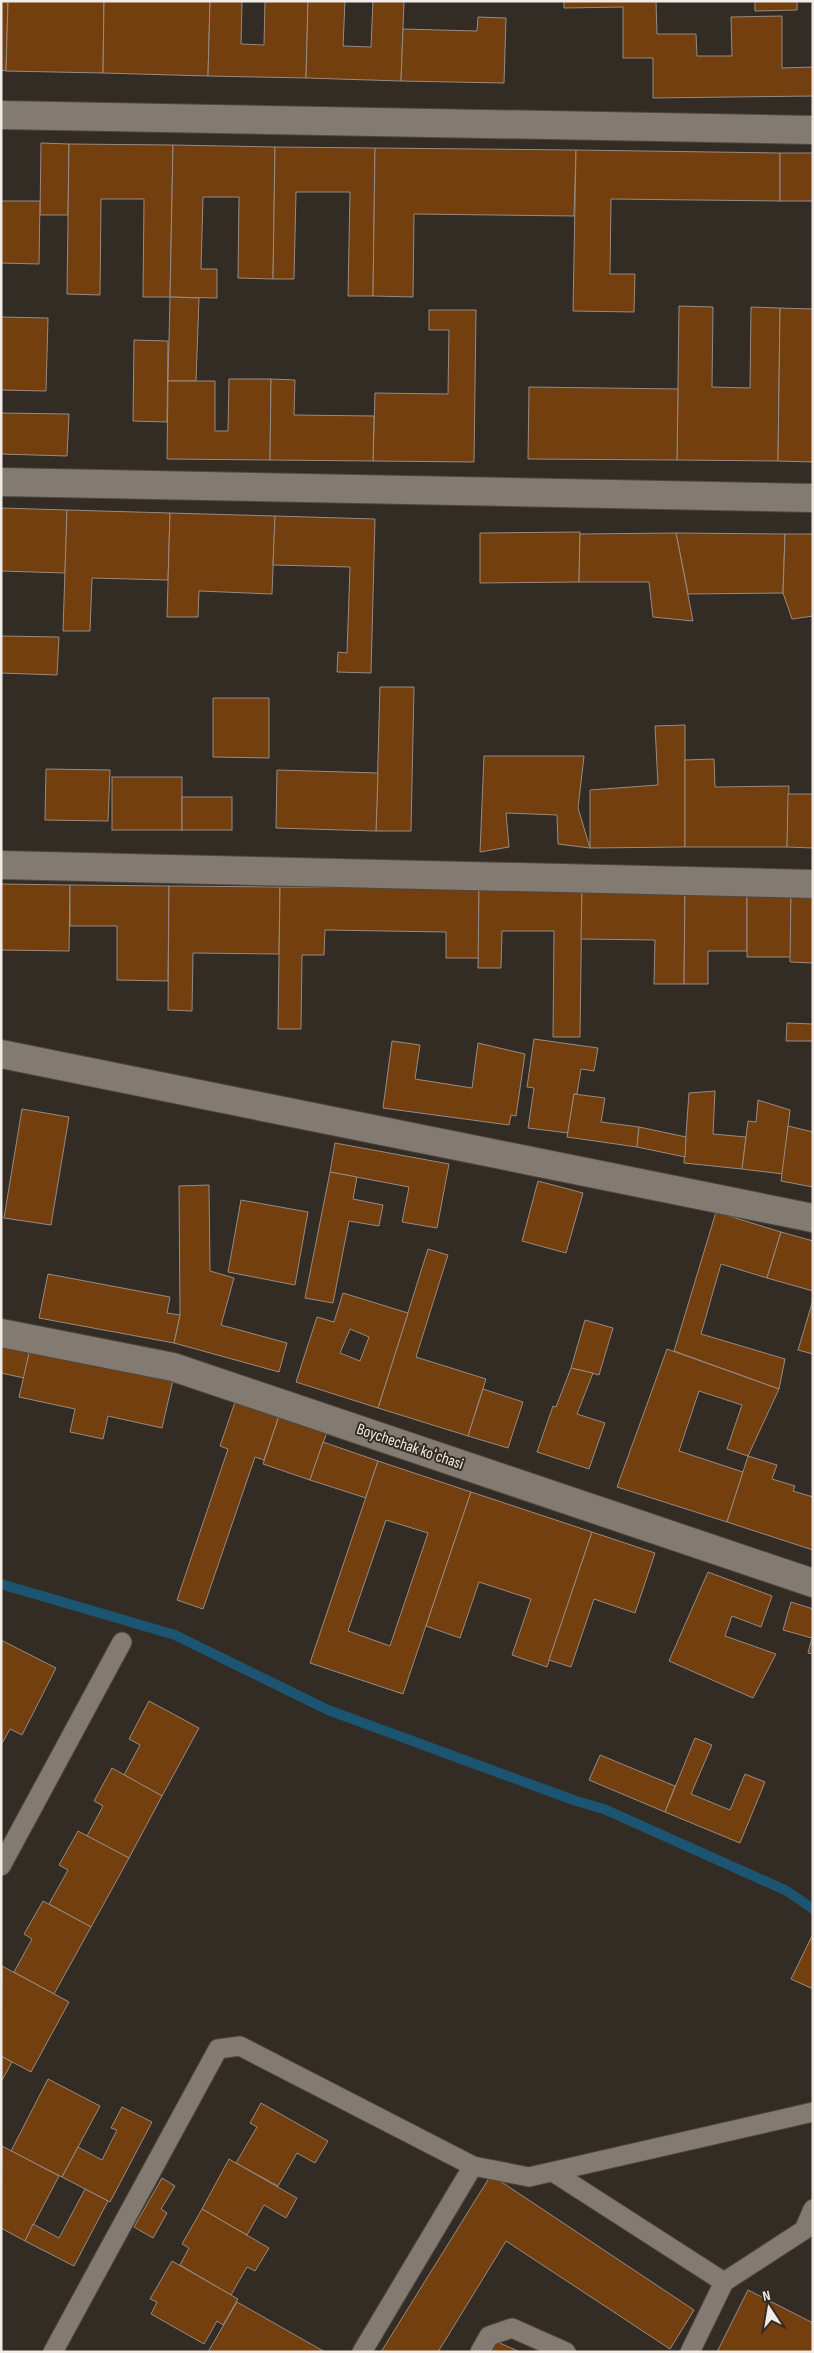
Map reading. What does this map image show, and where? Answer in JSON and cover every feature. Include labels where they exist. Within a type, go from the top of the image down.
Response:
[{"type":"street","points":[[1,115],[813,130]]},
{"type":"street","points":[[1,482],[813,498]]},
{"type":"street","points":[[1,865],[813,884]]},
{"type":"street","points":[[1,1054],[813,1218]]},
{"type":"street","name":"Boychechak koʻchasi","points":[[1,1334],[173,1367],[813,1584]]},
{"type":"lane","points":[[1,1866],[122,1642]]},
{"type":"lane","points":[[53,2352],[218,2049],[240,2046],[473,2166],[530,2177],[813,2112]]},
{"type":"lane","points":[[362,2352],[473,2166]]},
{"type":"lane","points":[[553,2172],[724,2282]]},
{"type":"lane","points":[[690,2352],[724,2282],[808,2234],[813,2209]]},
{"type":"lane","points":[[480,2352],[489,2336],[512,2328],[566,2352]]},
{"type":"building","points":[[1,1],[8,1],[6,71],[1,70]]},
{"type":"building","points":[[8,1],[104,1],[103,73],[6,71]]},
{"type":"building","points":[[104,1],[210,1],[208,76],[103,73]]},
{"type":"building","points":[[210,1],[242,1],[241,44],[264,45],[265,1],[308,1],[306,78],[208,76]]},
{"type":"building","points":[[308,1],[345,1],[343,46],[371,47],[373,1],[404,1],[401,81],[306,78]]},
{"type":"building","points":[[564,1],[656,1],[657,34],[696,34],[697,56],[732,56],[731,17],[782,16],[782,68],[813,67],[813,96],[653,98],[653,58],[623,58],[623,7],[564,8]]},
{"type":"building","points":[[755,1],[797,1],[797,10],[755,11]]},
{"type":"building","points":[[478,17],[506,18],[504,83],[401,81],[403,29],[477,31]]},
{"type":"building","points":[[41,143],[69,144],[68,215],[40,215]]},
{"type":"building","points":[[69,144],[173,145],[170,297],[143,297],[144,199],[101,199],[100,295],[67,294]]},
{"type":"building","points":[[173,145],[275,147],[273,279],[238,278],[239,197],[203,197],[201,269],[217,269],[217,298],[170,297]]},
{"type":"building","points":[[275,147],[375,148],[373,296],[348,296],[350,192],[296,192],[294,279],[273,279]]},
{"type":"building","points":[[375,148],[576,150],[574,216],[414,214],[413,297],[373,296]]},
{"type":"building","points":[[576,150],[780,153],[780,201],[611,199],[610,274],[635,274],[634,312],[573,311]]},
{"type":"building","points":[[780,153],[813,153],[813,201],[780,201]]},
{"type":"building","points":[[1,201],[40,201],[39,264],[1,263]]},
{"type":"building","points":[[170,297],[199,298],[196,381],[168,381]]},
{"type":"building","points":[[679,306],[713,307],[712,387],[750,388],[751,307],[780,308],[778,461],[677,460]]},
{"type":"building","points":[[780,308],[813,309],[813,462],[778,461]]},
{"type":"building","points":[[429,310],[476,310],[474,462],[373,461],[375,393],[448,394],[449,330],[429,330]]},
{"type":"building","points":[[1,317],[48,318],[46,391],[1,390]]},
{"type":"building","points":[[134,340],[168,341],[167,422],[133,421]]},
{"type":"building","points":[[229,379],[271,379],[270,460],[167,459],[168,381],[215,381],[215,431],[228,431]]},
{"type":"building","points":[[271,379],[295,380],[294,415],[374,416],[373,461],[270,460]]},
{"type":"building","points":[[529,387],[678,389],[677,460],[528,459]]},
{"type":"building","points":[[1,413],[69,414],[67,456],[1,454]]},
{"type":"building","points":[[1,508],[67,510],[65,573],[1,571]]},
{"type":"building","points":[[67,510],[170,513],[168,580],[92,578],[90,631],[63,631]]},
{"type":"building","points":[[170,513],[275,516],[272,594],[199,591],[198,617],[167,617]]},
{"type":"building","points":[[275,516],[375,519],[371,673],[337,672],[338,652],[347,653],[350,567],[273,565]]},
{"type":"building","points":[[580,532],[579,582],[480,583],[480,533]]},
{"type":"building","points":[[676,533],[785,534],[783,593],[688,594]]},
{"type":"building","points":[[676,533],[693,621],[653,617],[649,582],[579,582],[580,534]]},
{"type":"building","points":[[785,534],[813,534],[813,616],[792,619],[783,593]]},
{"type":"building","points":[[1,636],[59,637],[57,675],[1,673]]},
{"type":"building","points":[[380,687],[414,687],[411,831],[376,831]]},
{"type":"building","points":[[213,698],[269,698],[269,758],[213,757]]},
{"type":"building","points":[[685,725],[685,847],[590,848],[590,790],[658,785],[655,726]]},
{"type":"building","points":[[484,756],[584,756],[578,808],[590,848],[558,844],[557,815],[506,813],[509,847],[480,852]]},
{"type":"building","points":[[714,759],[715,787],[789,786],[787,847],[685,847],[685,760]]},
{"type":"building","points":[[46,769],[110,770],[108,821],[45,820]]},
{"type":"building","points":[[277,770],[378,773],[376,831],[276,828]]},
{"type":"building","points":[[112,777],[182,777],[182,830],[112,830]]},
{"type":"building","points":[[788,794],[813,794],[813,848],[787,847]]},
{"type":"building","points":[[182,797],[232,797],[232,830],[182,830]]},
{"type":"building","points":[[1,884],[70,885],[69,951],[1,950]]},
{"type":"building","points":[[70,885],[169,886],[168,981],[117,980],[117,926],[70,926]]},
{"type":"building","points":[[169,886],[280,887],[279,954],[193,953],[192,1011],[168,1010]]},
{"type":"building","points":[[280,887],[479,888],[479,958],[446,958],[446,932],[325,930],[324,955],[302,955],[301,1029],[278,1029]]},
{"type":"building","points":[[479,888],[582,890],[580,1037],[553,1037],[554,931],[502,931],[501,968],[478,968]]},
{"type":"building","points":[[582,890],[685,890],[684,984],[654,984],[655,940],[581,939]]},
{"type":"building","points":[[685,890],[747,891],[747,951],[708,951],[708,984],[684,984]]},
{"type":"building","points":[[747,891],[791,891],[791,957],[747,957]]},
{"type":"building","points":[[791,891],[813,891],[813,963],[790,962]]},
{"type":"building","points":[[787,1023],[813,1024],[813,1041],[786,1041]]},
{"type":"building","points":[[534,1039],[598,1048],[594,1071],[581,1069],[577,1094],[574,1094],[568,1133],[528,1128],[534,1088],[527,1087]]},
{"type":"building","points":[[392,1041],[420,1045],[415,1079],[472,1088],[478,1043],[525,1054],[516,1116],[511,1115],[509,1125],[383,1108]]},
{"type":"building","points":[[715,1091],[713,1134],[746,1137],[742,1169],[684,1163],[689,1093]]},
{"type":"building","points":[[574,1094],[605,1098],[601,1122],[639,1127],[637,1147],[567,1137]]},
{"type":"building","points":[[758,1100],[790,1110],[783,1174],[742,1169],[748,1121],[756,1122]]},
{"type":"building","points":[[22,1109],[69,1117],[51,1225],[4,1218]]},
{"type":"building","points":[[788,1126],[813,1132],[813,1187],[781,1181]]},
{"type":"building","points":[[639,1127],[686,1137],[685,1157],[637,1147]]},
{"type":"building","points":[[335,1143],[449,1164],[437,1228],[402,1222],[409,1187],[330,1172]]},
{"type":"building","points":[[330,1172],[357,1177],[353,1199],[383,1205],[379,1226],[349,1221],[333,1303],[305,1298]]},
{"type":"building","points":[[538,1181],[583,1193],[566,1253],[522,1241]]},
{"type":"building","points":[[209,1185],[210,1271],[234,1278],[221,1325],[287,1343],[279,1372],[174,1343],[180,1315],[179,1186]]},
{"type":"building","points":[[241,1200],[308,1212],[295,1285],[228,1272]]},
{"type":"building","points":[[716,1212],[781,1232],[767,1278],[721,1264],[701,1334],[785,1359],[779,1389],[674,1351]]},
{"type":"building","points":[[781,1232],[813,1241],[813,1291],[767,1278]]},
{"type":"building","points":[[428,1249],[448,1255],[416,1357],[486,1379],[468,1436],[378,1408]]},
{"type":"building","points":[[48,1274],[170,1297],[167,1313],[180,1315],[174,1343],[39,1318]]},
{"type":"building","points":[[343,1293],[408,1313],[378,1408],[296,1382],[317,1317],[334,1322]],"holes":[[[350,1329],[369,1337],[360,1361],[340,1353]]]},
{"type":"building","points":[[813,1300],[813,1354],[798,1350]]},
{"type":"building","points":[[585,1320],[613,1328],[599,1375],[571,1368]]},
{"type":"building","points":[[1,1342],[30,1349],[24,1378],[1,1373]]},
{"type":"building","points":[[30,1349],[173,1380],[162,1428],[108,1416],[103,1439],[70,1432],[75,1409],[19,1397]]},
{"type":"building","points":[[667,1349],[779,1389],[748,1456],[727,1449],[742,1405],[699,1391],[679,1451],[743,1472],[727,1522],[617,1487]]},
{"type":"building","points":[[571,1368],[593,1373],[577,1414],[605,1423],[589,1469],[537,1452],[553,1406],[556,1407]]},
{"type":"building","points":[[483,1389],[523,1402],[508,1448],[468,1436]]},
{"type":"building","points":[[235,1402],[279,1416],[264,1460],[255,1457],[203,1609],[177,1600],[228,1449],[220,1446]]},
{"type":"building","points":[[279,1416],[327,1432],[310,1480],[263,1464]]},
{"type":"building","points":[[323,1442],[378,1461],[366,1498],[310,1480]]},
{"type":"building","points":[[748,1456],[777,1465],[772,1479],[795,1486],[793,1491],[813,1497],[813,1550],[727,1522]]},
{"type":"building","points":[[378,1461],[471,1492],[403,1694],[310,1663]],"holes":[[[386,1520],[428,1533],[390,1646],[348,1631]]]},
{"type":"building","points":[[471,1492],[592,1532],[547,1667],[512,1655],[531,1599],[479,1582],[460,1638],[426,1626]]},
{"type":"building","points":[[592,1532],[655,1553],[635,1613],[594,1599],[571,1667],[549,1660]]},
{"type":"building","points":[[708,1572],[772,1596],[761,1627],[732,1616],[725,1636],[776,1654],[753,1698],[669,1661]]},
{"type":"building","points":[[791,1602],[813,1609],[813,1654],[808,1653],[812,1638],[783,1630]]},
{"type":"building","points":[[1,1640],[56,1668],[22,1735],[10,1729],[1,1745]]},
{"type":"building","points":[[149,1701],[199,1728],[162,1796],[124,1775],[140,1745],[129,1739]]},
{"type":"building","points":[[695,1738],[712,1745],[691,1794],[730,1810],[745,1774],[765,1782],[740,1843],[665,1812]]},
{"type":"building","points":[[600,1755],[675,1786],[665,1812],[589,1780]]},
{"type":"building","points":[[112,1768],[162,1796],[129,1858],[87,1836],[103,1806],[94,1801]]},
{"type":"building","points":[[78,1831],[129,1858],[91,1927],[49,1904],[68,1870],[59,1865]]},
{"type":"building","points":[[43,1901],[91,1927],[54,1994],[14,1972],[32,1939],[24,1934]]},
{"type":"building","points":[[813,1934],[813,1989],[791,1979]]},
{"type":"building","points":[[2,1966],[69,2002],[31,2072],[1,2056]]},
{"type":"building","points":[[1,2056],[12,2062],[1,2082]]},
{"type":"building","points":[[48,2079],[100,2106],[62,2177],[11,2151]]},
{"type":"building","points":[[261,2103],[328,2141],[315,2163],[297,2153],[278,2186],[236,2163],[257,2127],[250,2123]]},
{"type":"building","points":[[122,2107],[152,2122],[110,2202],[62,2177],[78,2147],[102,2160],[117,2130],[111,2128]]},
{"type":"building","points":[[2,2146],[59,2176],[25,2241],[1,2228]]},
{"type":"building","points":[[229,2159],[297,2198],[286,2218],[264,2205],[247,2235],[202,2209]]},
{"type":"building","points":[[491,2175],[694,2310],[670,2349],[506,2241],[438,2352],[381,2352]]},
{"type":"building","points":[[162,2178],[175,2186],[161,2209],[167,2213],[153,2238],[134,2227]]},
{"type":"building","points":[[85,2189],[108,2201],[74,2266],[25,2241],[33,2224],[59,2238]]},
{"type":"building","points":[[202,2209],[269,2248],[255,2271],[247,2267],[231,2295],[180,2265],[189,2248],[182,2244]]},
{"type":"building","points":[[172,2261],[238,2299],[223,2325],[217,2321],[204,2344],[151,2314],[157,2302],[150,2299]]},
{"type":"building","points":[[748,2290],[813,2323],[813,2352],[717,2352]]},
{"type":"building","points":[[237,2302],[325,2352],[208,2352]]},
{"type":"building","points":[[493,2340],[520,2352],[488,2352]]},
{"type":"waterway","points":[[1,1584],[175,1635],[328,1710],[576,1801],[604,1809],[787,1891],[813,1909]]}]
